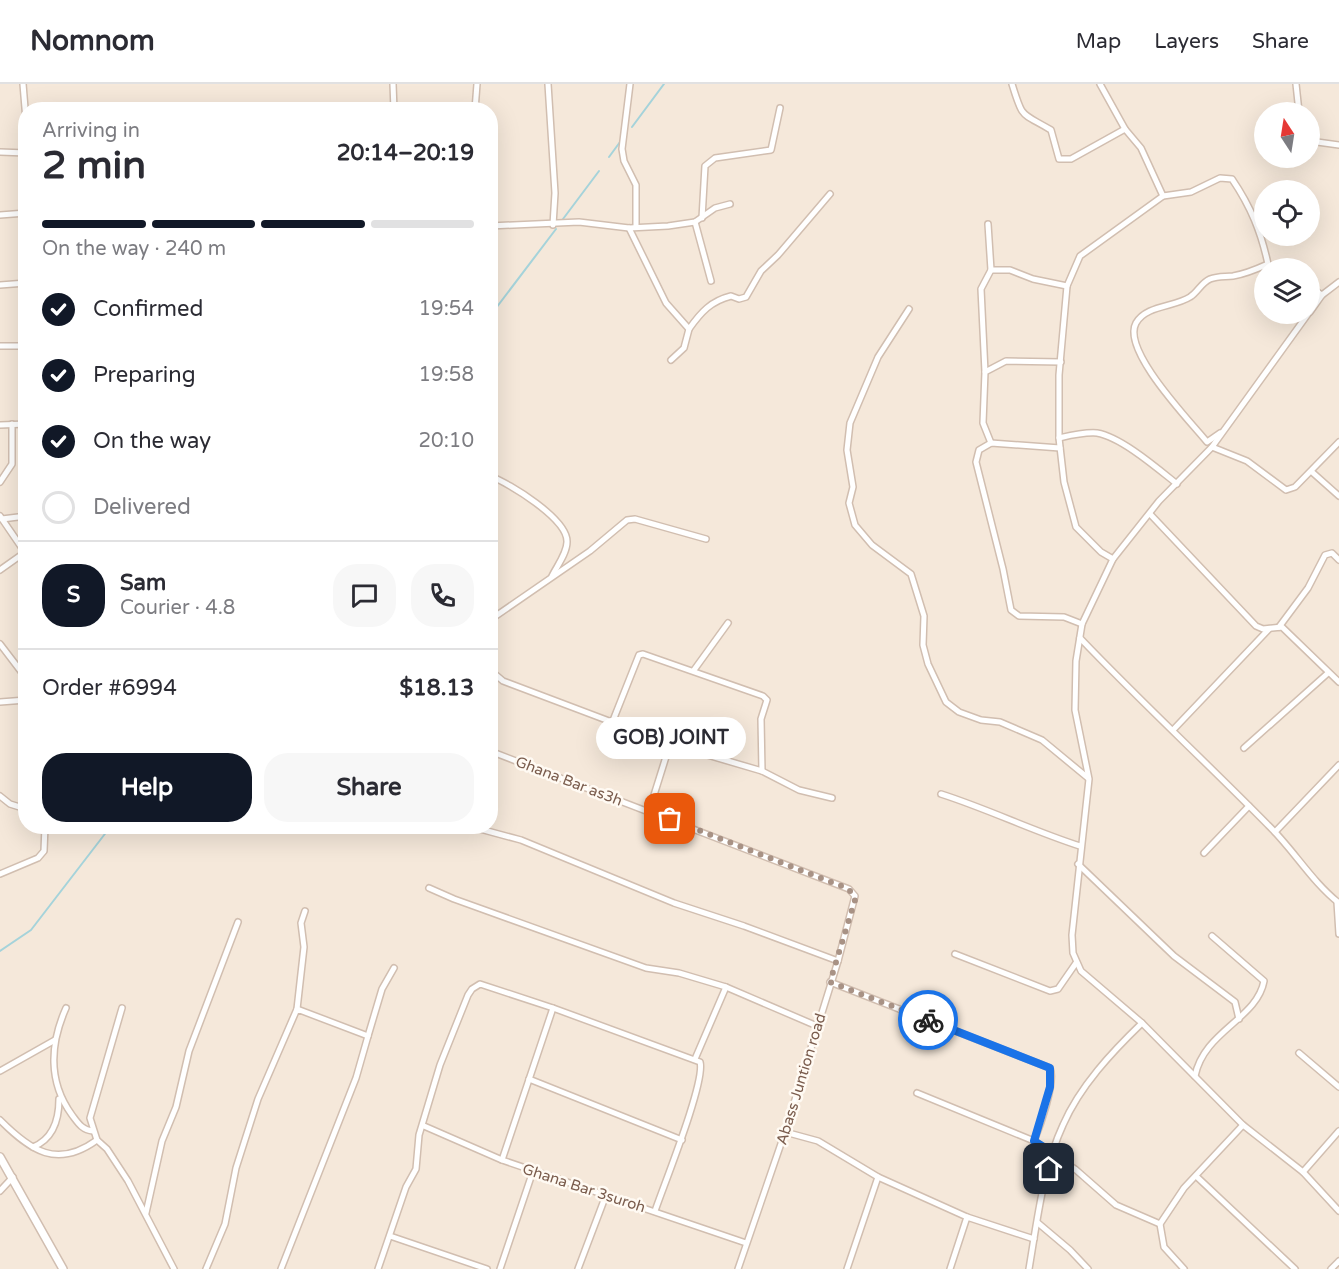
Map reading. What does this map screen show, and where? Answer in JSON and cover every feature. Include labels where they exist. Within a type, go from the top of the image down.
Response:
[{"type":"street","points":[[23,84],[24,102]]},
{"type":"street","points":[[393,84],[394,102]]},
{"type":"street","points":[[476,102],[477,84]]},
{"type":"street","points":[[548,84],[555,193],[553,225]]},
{"type":"street","points":[[630,84],[622,149],[624,161],[636,185],[636,227]]},
{"type":"street","points":[[1012,84],[1019,109],[1028,119],[1051,130],[1059,159],[1065,161],[1125,129]]},
{"type":"street","points":[[1100,84],[1125,129],[1141,148],[1163,196]]},
{"type":"street","points":[[1296,84],[1298,102]]},
{"type":"street","points":[[702,218],[705,166],[715,158],[771,150],[780,108]]},
{"type":"street","points":[[1320,142],[1339,145]]},
{"type":"street","points":[[0,152],[18,153]]},
{"type":"street","points":[[1113,560],[1095,547],[1076,527],[1070,512],[1059,438],[1061,362],[1067,286],[1080,256],[1163,196],[1191,192],[1220,178],[1232,179],[1249,204],[1261,231],[1267,258]]},
{"type":"street","points":[[671,360],[684,348],[689,328],[702,311],[715,302],[731,296],[739,299],[746,297],[761,271],[778,255],[830,194]]},
{"type":"street","points":[[498,226],[579,222],[629,228],[695,222],[716,208],[730,204]]},
{"type":"street","points":[[0,215],[18,214]]},
{"type":"street","points":[[695,222],[711,281]]},
{"type":"street","points":[[988,224],[992,270],[981,289],[985,372],[983,423],[991,443]]},
{"type":"street","points":[[629,228],[666,303],[689,328]]},
{"type":"street","points":[[992,270],[1010,270],[1033,279],[1067,286]]},
{"type":"street","points":[[1230,420],[1207,442],[1148,370],[1134,331],[1137,322],[1145,314],[1191,297],[1202,284],[1211,279],[1244,274],[1254,270]]},
{"type":"street","points":[[1320,298],[1339,282]]},
{"type":"street","points":[[0,285],[18,284]]},
{"type":"street","points":[[909,309],[878,357],[850,423],[848,450],[853,487],[849,503],[855,525],[872,545],[911,574],[924,616],[923,645],[928,664],[946,702],[959,712],[981,720],[1000,722],[1042,740],[1089,779]]},
{"type":"street","points":[[1301,324],[1212,447],[1159,501],[1113,560],[1082,624],[1075,710],[1089,779],[1072,935],[1076,963],[1081,971],[1143,1023],[1244,1125],[1303,1172],[1339,1211]]},
{"type":"street","points":[[0,345],[18,346]]},
{"type":"street","points":[[985,372],[1006,361],[1061,362]]},
{"type":"street","points":[[0,482],[12,464],[12,424]]},
{"type":"street","points":[[0,425],[18,424]]},
{"type":"street","points":[[1059,438],[1081,433],[1099,433],[1114,439],[1177,484]]},
{"type":"street","points":[[1212,447],[1247,462],[1283,489],[1295,487],[1339,442]]},
{"type":"street","points":[[1060,447],[991,443],[979,450],[976,462],[1011,610],[1019,616],[1064,617],[1082,624]]},
{"type":"street","points":[[1311,472],[1339,496]]},
{"type":"street","points":[[498,481],[542,507],[565,532],[566,548],[551,577]]},
{"type":"street","points":[[1150,514],[1260,629],[1280,627],[1308,588],[1325,555],[1332,553],[1339,560]]},
{"type":"street","points":[[18,517],[1,518],[18,543]]},
{"type":"street","points":[[498,614],[590,551],[627,520],[635,519],[706,539]]},
{"type":"street","points":[[0,570],[18,558]]},
{"type":"street","points":[[694,670],[728,623]]},
{"type":"street","points":[[1280,627],[1303,645],[1339,682]]},
{"type":"street","points":[[1173,730],[1270,629]]},
{"type":"street","points":[[1080,638],[1140,701],[1173,730],[1275,832],[1338,903],[1339,934]]},
{"type":"street","points":[[0,644],[18,668]]},
{"type":"street","points":[[612,723],[639,656],[643,654],[694,670],[763,696],[767,700],[761,718],[762,771]]},
{"type":"street","points":[[1244,748],[1328,673]]},
{"type":"street","points":[[498,677],[503,681],[612,723],[670,744],[762,771],[799,790],[832,798]]},
{"type":"street","points":[[0,702],[18,701]]},
{"type":"street","points":[[649,811],[670,744]]},
{"type":"street","name":"Ghana Bar as3h","points":[[498,754],[849,889]]},
{"type":"street","points":[[1275,832],[1339,765]]},
{"type":"street","points":[[940,794],[1080,846]]},
{"type":"street","points":[[0,796],[10,804],[18,806]]},
{"type":"street","points":[[1204,853],[1249,806]]},
{"type":"street","points":[[0,874],[38,858],[44,851],[45,834]]},
{"type":"street","points":[[498,834],[521,840],[674,903],[838,961]]},
{"type":"street","points":[[1078,864],[1174,957],[1235,1002],[1239,1019]]},
{"type":"street","points":[[429,888],[646,968],[726,987],[817,1026]]},
{"type":"street","name":"Abass Juntion road","points":[[738,1269],[785,1132],[838,961],[855,900],[849,889]]},
{"type":"street","points":[[206,1269],[227,1217],[236,1168],[258,1099],[297,1009],[303,947],[301,923],[305,911]]},
{"type":"street","points":[[146,1213],[162,1141],[176,1107],[189,1051],[238,921]]},
{"type":"street","points":[[1195,1076],[1198,1059],[1207,1047],[1239,1019],[1263,988],[1264,981],[1212,936]]},
{"type":"street","points":[[955,954],[1050,991],[1058,989],[1076,963]]},
{"type":"street","points":[[281,1269],[356,1078],[382,989],[394,968]]},
{"type":"street","points":[[830,982],[1050,1068],[1050,1087],[1034,1141]]},
{"type":"street","points":[[378,1269],[406,1187],[416,1169],[420,1135],[440,1065],[472,988],[480,984],[695,1059],[701,1066],[682,1140],[655,1211]]},
{"type":"street","points":[[695,1059],[726,987]]},
{"type":"street","points":[[33,1147],[49,1137],[56,1122],[59,1098],[53,1061],[55,1040],[66,1008]]},
{"type":"street","points":[[122,1008],[90,1118],[97,1140],[107,1149],[146,1213],[156,1239],[174,1269]]},
{"type":"street","points":[[502,1160],[553,1008]]},
{"type":"street","points":[[297,1009],[368,1036]]},
{"type":"street","points":[[1029,1269],[1053,1153],[1063,1124],[1081,1093],[1112,1053],[1143,1023]]},
{"type":"street","points":[[0,1071],[55,1040]]},
{"type":"street","points":[[1299,1053],[1339,1087]]},
{"type":"street","points":[[529,1079],[682,1140]]},
{"type":"street","points":[[917,1093],[1034,1141],[1053,1153],[1116,1205],[1160,1224]]},
{"type":"street","points":[[59,1098],[79,1126],[93,1131]]},
{"type":"street","points":[[0,1120],[33,1147],[54,1157],[65,1156],[97,1140]]},
{"type":"street","points":[[1184,1269],[1164,1247],[1160,1224],[1184,1188],[1244,1125]]},
{"type":"street","name":"Ghana Bar 3suroh","points":[[424,1126],[502,1160],[746,1243]]},
{"type":"street","points":[[1303,1172],[1339,1131]]},
{"type":"street","points":[[785,1132],[818,1141],[878,1177],[967,1217],[1034,1239]]},
{"type":"street","points":[[0,1157],[63,1269]]},
{"type":"street","points":[[501,1269],[533,1171]]},
{"type":"street","points":[[1196,1176],[1294,1269]]},
{"type":"street","points":[[0,1191],[13,1177]]},
{"type":"street","points":[[847,1269],[878,1177]]},
{"type":"street","points":[[578,1269],[606,1195]]},
{"type":"street","points":[[950,1269],[967,1217]]},
{"type":"street","points":[[1038,1223],[1088,1269]]},
{"type":"street","points":[[390,1236],[487,1269]]},
{"type":"street","points":[[1331,1269],[1339,1261]]},
{"type":"shaded area","points":[[0,84],[1339,84],[1339,1269],[0,1269]]},
{"type":"waterway","points":[[632,127],[664,84]]},
{"type":"waterway","points":[[609,157],[620,142]]},
{"type":"waterway","points":[[563,219],[599,171]]},
{"type":"waterway","points":[[498,305],[556,229]]},
{"type":"waterway","points":[[0,951],[31,930],[105,834]]},
{"type":"way so far","points":[[670,819],[849,889],[855,896],[855,900],[830,982],[928,1020]]},
{"type":"place","name":"GOB) JOINT","points":[[670,819]]},
{"type":"route","points":[[928,1020],[1050,1068],[1052,1072],[1050,1087],[1034,1141],[1053,1153],[1049,1169]]}]
